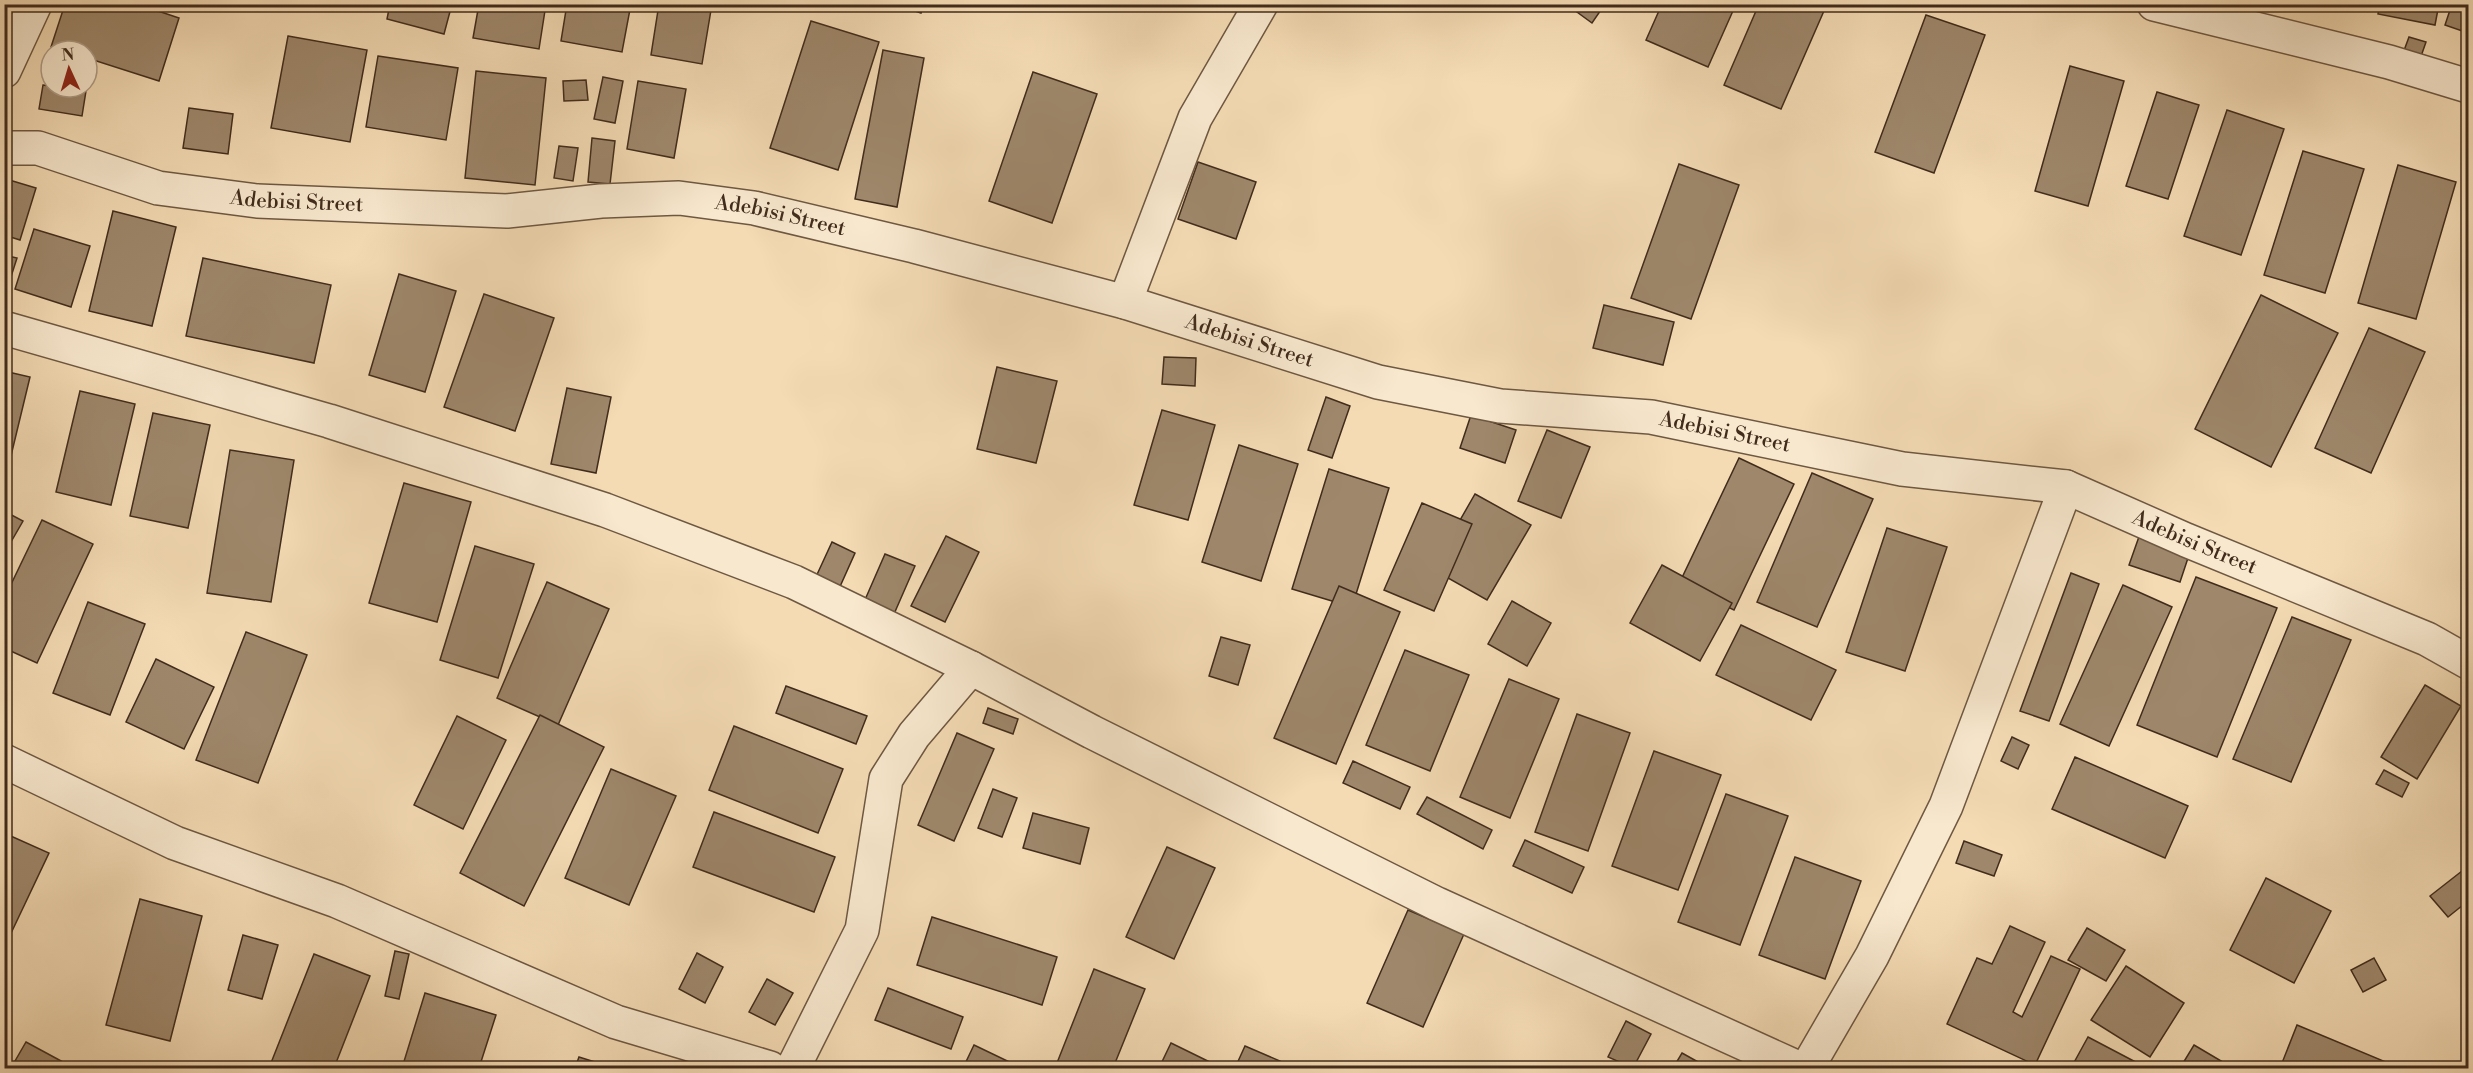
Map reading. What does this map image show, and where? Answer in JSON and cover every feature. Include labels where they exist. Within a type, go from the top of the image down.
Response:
[{"type":"street","points":[[4,71],[35,4]]},
{"type":"street","points":[[1125,302],[1195,117],[1261,4]]},
{"type":"street","points":[[2154,4],[2389,62],[2469,86]]},
{"type":"street","name":"Adebisi Street","points":[[4,148],[38,148],[158,188],[257,201],[507,211],[601,201],[679,198],[754,207],[914,246],[1125,302],[1389,384],[1500,406],[1651,417],[1902,469],[2066,487],[2186,540],[2427,639],[2469,662]]},
{"type":"street","points":[[4,328],[329,421],[605,510],[794,582],[971,668],[1092,732],[1437,904],[1798,1068]]},
{"type":"street","points":[[1807,1068],[1872,956],[1946,806],[2066,487]]},
{"type":"street","points":[[793,1068],[862,930],[886,779],[914,735],[971,668]]},
{"type":"street","points":[[4,760],[175,843],[337,902],[616,1022],[770,1068]]},
{"type":"building","points":[[65,4],[137,4],[179,18],[159,81],[99,62],[99,39],[54,39]]},
{"type":"building","points":[[390,4],[452,4],[444,34],[387,19]]},
{"type":"building","points":[[479,4],[546,4],[539,49],[473,38]]},
{"type":"building","points":[[567,4],[631,4],[622,52],[561,41]]},
{"type":"building","points":[[659,4],[712,4],[702,64],[651,55]]},
{"type":"building","points":[[894,4],[924,4],[921,13]]},
{"type":"building","points":[[1566,4],[1605,4],[1592,23]]},
{"type":"building","points":[[1662,4],[1736,4],[1708,67],[1646,40]]},
{"type":"building","points":[[1759,4],[1827,4],[1781,109],[1724,85]]},
{"type":"building","points":[[2380,4],[2439,4],[2435,25],[2378,14]]},
{"type":"building","points":[[2452,4],[2468,4],[2468,33],[2445,25]]},
{"type":"building","points":[[1926,15],[1985,35],[1934,173],[1875,152]]},
{"type":"building","points":[[811,21],[879,42],[838,170],[770,148]]},
{"type":"building","points":[[288,36],[367,50],[350,142],[271,128]]},
{"type":"building","points":[[2409,37],[2426,42],[2419,62],[2402,56]]},
{"type":"building","points":[[883,50],[924,58],[897,207],[855,199]]},
{"type":"building","points":[[378,56],[458,68],[446,140],[366,127]]},
{"type":"building","points":[[2070,66],[2124,81],[2088,206],[2035,191]]},
{"type":"building","points":[[476,71],[546,78],[535,185],[465,178]]},
{"type":"building","points":[[1033,72],[1097,94],[1052,223],[989,201]]},
{"type":"building","points":[[603,77],[623,81],[615,123],[594,119]]},
{"type":"building","points":[[586,80],[588,100],[564,101],[563,81]]},
{"type":"building","points":[[638,81],[686,89],[674,158],[627,149]]},
{"type":"building","points":[[2157,92],[2199,105],[2168,199],[2126,186]]},
{"type":"building","points":[[41,99],[85,99],[82,116],[39,109]]},
{"type":"building","points":[[189,108],[233,114],[228,154],[183,148]]},
{"type":"building","points":[[2227,110],[2284,129],[2241,255],[2184,236]]},
{"type":"building","points":[[592,138],[615,141],[610,184],[588,182]]},
{"type":"building","points":[[559,146],[578,148],[573,181],[554,178]]},
{"type":"building","points":[[2303,151],[2364,169],[2325,293],[2264,275]]},
{"type":"building","points":[[1198,162],[1256,182],[1236,239],[1178,219]]},
{"type":"building","points":[[1679,164],[1739,185],[1691,319],[1631,298]]},
{"type":"building","points":[[2398,165],[2456,182],[2416,319],[2358,303]]},
{"type":"building","points":[[6,179],[36,188],[20,240],[4,235]]},
{"type":"building","points":[[113,211],[176,227],[152,326],[89,311]]},
{"type":"building","points":[[34,229],[90,246],[71,307],[15,289]]},
{"type":"building","points":[[4,255],[17,258],[9,283],[4,282]]},
{"type":"building","points":[[203,258],[331,285],[314,363],[186,336]]},
{"type":"building","points":[[399,274],[456,291],[425,392],[369,375]]},
{"type":"building","points":[[484,294],[554,318],[515,431],[444,407]]},
{"type":"building","points":[[2261,295],[2338,333],[2271,467],[2195,429]]},
{"type":"building","points":[[1604,305],[1674,322],[1663,365],[1593,348]]},
{"type":"building","points":[[2369,328],[2425,352],[2371,473],[2315,448]]},
{"type":"building","points":[[1164,357],[1196,358],[1195,386],[1162,384]]},
{"type":"building","points":[[997,367],[1057,381],[1036,463],[977,449]]},
{"type":"building","points":[[4,371],[30,377],[9,464],[4,463]]},
{"type":"building","points":[[567,388],[611,397],[596,473],[551,464]]},
{"type":"building","points":[[80,391],[135,404],[111,505],[56,492]]},
{"type":"building","points":[[1326,397],[1350,406],[1332,458],[1308,450]]},
{"type":"building","points":[[1162,410],[1215,425],[1188,520],[1134,505]]},
{"type":"building","points":[[153,413],[210,425],[188,528],[130,516]]},
{"type":"building","points":[[1471,415],[1516,430],[1505,463],[1460,448]]},
{"type":"building","points":[[1547,430],[1590,447],[1561,518],[1518,501]]},
{"type":"building","points":[[1239,445],[1298,464],[1261,581],[1202,562]]},
{"type":"building","points":[[230,450],[294,460],[271,602],[207,593]]},
{"type":"building","points":[[1739,458],[1794,484],[1734,610],[1679,584]]},
{"type":"building","points":[[1329,469],[1389,488],[1352,607],[1292,589]]},
{"type":"building","points":[[1812,473],[1873,499],[1817,627],[1757,602]]},
{"type":"building","points":[[404,483],[471,502],[437,622],[369,603]]},
{"type":"building","points":[[1475,494],[1531,525],[1487,600],[1432,569]]},
{"type":"building","points":[[1422,503],[1472,524],[1434,611],[1384,590]]},
{"type":"building","points":[[4,511],[23,521],[4,554]]},
{"type":"building","points":[[42,520],[93,544],[37,663],[4,648],[4,599]]},
{"type":"building","points":[[1887,528],[1947,547],[1905,671],[1846,652]]},
{"type":"building","points":[[2141,531],[2191,549],[2180,582],[2129,565]]},
{"type":"building","points":[[946,536],[979,552],[945,622],[911,606]]},
{"type":"building","points":[[832,542],[855,553],[838,591],[814,581]]},
{"type":"building","points":[[475,546],[534,564],[498,678],[440,660]]},
{"type":"building","points":[[885,554],[915,566],[894,614],[864,602]]},
{"type":"building","points":[[1662,565],[1732,603],[1700,661],[1630,623]]},
{"type":"building","points":[[2071,573],[2099,584],[2049,721],[2020,711]]},
{"type":"building","points":[[2196,577],[2277,608],[2217,757],[2137,725]]},
{"type":"building","points":[[547,582],[609,609],[558,725],[497,698]]},
{"type":"building","points":[[2123,585],[2172,607],[2109,746],[2060,724]]},
{"type":"building","points":[[1339,586],[1400,612],[1336,764],[1274,738]]},
{"type":"building","points":[[1512,601],[1551,623],[1527,666],[1488,644]]},
{"type":"building","points":[[88,602],[145,624],[110,715],[53,693]]},
{"type":"building","points":[[2292,617],[2351,640],[2291,782],[2233,759]]},
{"type":"building","points":[[1741,625],[1836,670],[1811,720],[1716,675]]},
{"type":"building","points":[[246,632],[307,655],[258,783],[196,760]]},
{"type":"building","points":[[1221,637],[1250,645],[1238,685],[1209,676]]},
{"type":"building","points":[[1405,650],[1469,675],[1430,771],[1366,745]]},
{"type":"building","points":[[156,659],[214,687],[184,749],[126,722]]},
{"type":"building","points":[[1509,679],[1559,699],[1510,818],[1460,797]]},
{"type":"building","points":[[2425,685],[2461,706],[2417,779],[2381,757]]},
{"type":"building","points":[[786,686],[867,716],[856,744],[776,713]]},
{"type":"building","points":[[988,708],[1018,719],[1013,734],[983,723]]},
{"type":"building","points":[[1577,714],[1630,733],[1588,851],[1535,832]]},
{"type":"building","points":[[540,715],[604,747],[524,906],[460,873]]},
{"type":"building","points":[[457,716],[506,740],[463,829],[414,805]]},
{"type":"building","points":[[734,726],[843,769],[818,833],[709,790]]},
{"type":"building","points":[[957,733],[994,749],[954,841],[918,825]]},
{"type":"building","points":[[2012,737],[2029,745],[2018,769],[2001,761]]},
{"type":"building","points":[[1654,751],[1721,775],[1678,890],[1612,866]]},
{"type":"building","points":[[2075,757],[2188,806],[2165,858],[2052,809]]},
{"type":"building","points":[[1353,761],[1410,787],[1400,809],[1343,783]]},
{"type":"building","points":[[611,769],[676,796],[629,905],[565,878]]},
{"type":"building","points":[[2384,770],[2409,783],[2402,797],[2376,784]]},
{"type":"building","points":[[993,789],[1017,798],[1002,837],[978,828]]},
{"type":"building","points":[[1726,794],[1788,816],[1740,945],[1678,922]]},
{"type":"building","points":[[1427,797],[1492,830],[1483,849],[1417,814]]},
{"type":"building","points":[[714,812],[835,857],[814,912],[693,867]]},
{"type":"building","points":[[1033,813],[1089,828],[1080,864],[1023,848]]},
{"type":"building","points":[[4,833],[49,853],[4,948]]},
{"type":"building","points":[[1525,840],[1584,867],[1572,893],[1513,866]]},
{"type":"building","points":[[1964,841],[2002,855],[1994,876],[1956,863]]},
{"type":"building","points":[[1167,847],[1215,868],[1174,959],[1126,937]]},
{"type":"building","points":[[1795,857],[1861,881],[1825,979],[1759,955]]},
{"type":"building","points":[[2462,871],[2468,879],[2468,901],[2448,917],[2430,896]]},
{"type":"building","points":[[2266,878],[2331,911],[2294,983],[2230,950]]},
{"type":"building","points":[[140,899],[202,916],[170,1041],[106,1025]]},
{"type":"building","points":[[1408,910],[1464,934],[1423,1027],[1367,1003]]},
{"type":"building","points":[[932,917],[1057,957],[1042,1005],[917,965]]},
{"type":"building","points":[[2010,926],[2045,942],[2013,1012],[2022,1017],[2051,956],[2080,969],[2035,1065],[1947,1024],[1977,958],[1992,964]]},
{"type":"building","points":[[2087,928],[2125,950],[2106,981],[2068,960]]},
{"type":"building","points":[[243,935],[278,945],[262,999],[228,990]]},
{"type":"building","points":[[395,951],[409,954],[399,999],[385,996]]},
{"type":"building","points":[[697,953],[723,967],[705,1003],[679,989]]},
{"type":"building","points":[[314,954],[370,976],[334,1068],[269,1068]]},
{"type":"building","points":[[2374,958],[2386,980],[2363,992],[2351,970]]},
{"type":"building","points":[[2126,966],[2184,1003],[2150,1057],[2091,1020]]},
{"type":"building","points":[[1094,969],[1145,989],[1113,1068],[1055,1068]]},
{"type":"building","points":[[767,979],[793,993],[775,1025],[749,1012]]},
{"type":"building","points":[[888,988],[963,1017],[951,1049],[875,1020]]},
{"type":"building","points":[[425,993],[496,1015],[479,1068],[402,1068]]},
{"type":"building","points":[[1626,1021],[1651,1034],[1633,1068],[1608,1057]]},
{"type":"building","points":[[2297,1025],[2393,1065],[2391,1068],[2295,1068],[2282,1063]]},
{"type":"building","points":[[2088,1037],[2147,1068],[2071,1068]]},
{"type":"building","points":[[26,1042],[74,1068],[11,1068]]},
{"type":"building","points":[[1171,1043],[1222,1068],[1159,1068]]},
{"type":"building","points":[[974,1045],[1022,1068],[963,1068]]},
{"type":"building","points":[[2194,1045],[2233,1068],[2180,1068]]},
{"type":"building","points":[[1245,1046],[1296,1068],[1235,1068]]},
{"type":"building","points":[[1682,1053],[1709,1068],[1673,1068]]},
{"type":"building","points":[[579,1057],[614,1068],[575,1068]]}]
